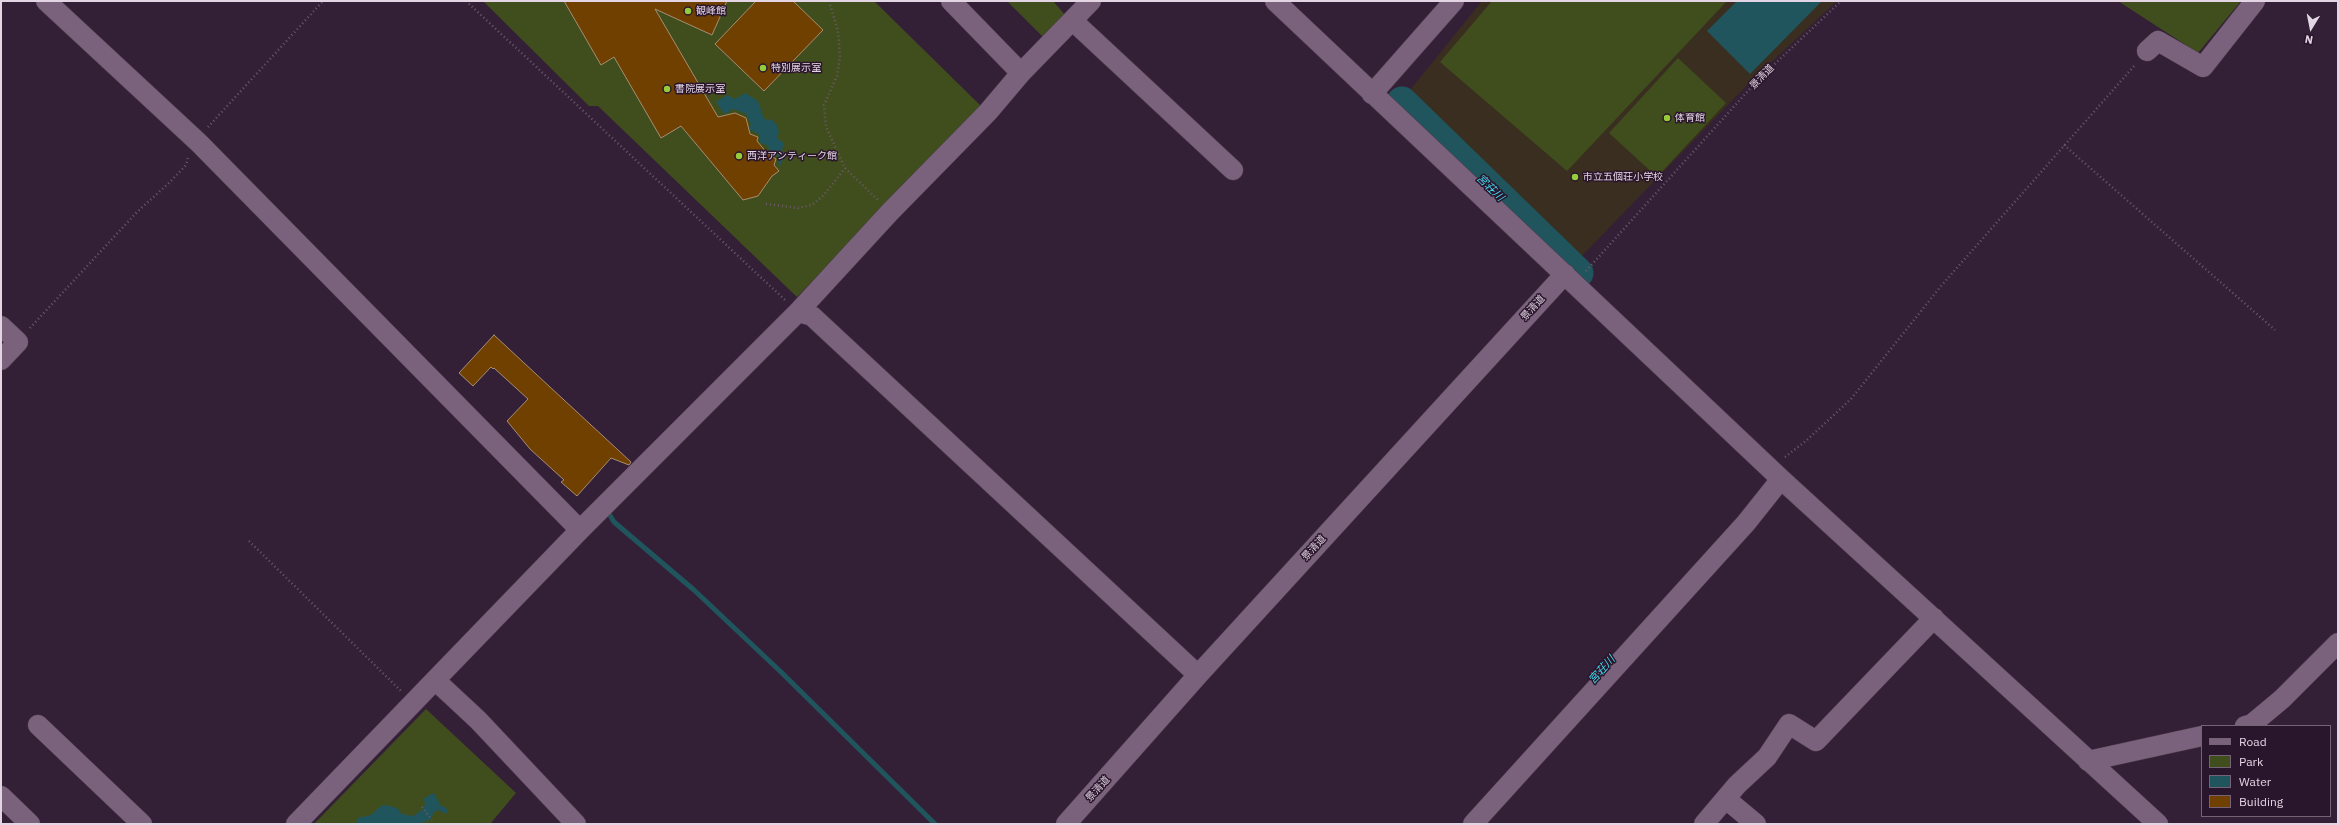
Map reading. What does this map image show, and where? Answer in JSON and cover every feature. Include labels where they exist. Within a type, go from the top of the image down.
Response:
[{"type":"street","points":[[46,1],[199,143],[580,530]]},
{"type":"street","points":[[950,1],[1020,73]]},
{"type":"street","points":[[296,824],[414,704],[435,680],[580,530],[798,312],[890,212],[988,112],[1020,73],[1073,21],[1091,1]]},
{"type":"street","points":[[1276,1],[1372,94],[1570,279],[1775,474],[2158,824]]},
{"type":"street","points":[[1372,94],[1454,1]]},
{"type":"street","points":[[2147,51],[2158,41],[2203,67],[2255,1]]},
{"type":"street","points":[[1073,21],[1233,170]]},
{"type":"street","name":"景清道","points":[[1066,824],[1198,675],[1570,279]]},
{"type":"street","points":[[798,312],[812,316],[1198,675]]},
{"type":"street","points":[[1,326],[18,342],[1,360]]},
{"type":"street","points":[[1473,824],[1746,523],[1775,474]]},
{"type":"street","points":[[1704,824],[1767,757],[1790,724],[1816,741],[1934,618]]},
{"type":"street","points":[[2248,725],[2252,724],[2282,699],[2338,643]]},
{"type":"street","points":[[435,680],[478,720],[576,824]]},
{"type":"street","points":[[38,725],[142,824]]},
{"type":"street","points":[[2088,761],[2201,736]]},
{"type":"street","points":[[1,796],[30,824]]},
{"type":"street","points":[[1726,799],[1756,824]]},
{"type":"path","points":[[18,342],[137,212],[186,165],[210,123],[323,1]]},
{"type":"path","points":[[466,1],[798,312]]},
{"type":"path","points":[[829,1],[838,31],[840,56],[838,76],[824,105],[823,115],[826,126],[846,168],[890,212]]},
{"type":"path","name":"景清道","points":[[1570,279],[1594,260],[1756,82],[1841,1]]},
{"type":"path","points":[[1775,474],[1807,440],[1850,399],[1941,286],[2147,51]]},
{"type":"path","points":[[2064,146],[2275,330]]},
{"type":"path","points":[[766,204],[798,208],[812,205],[824,196],[846,168]]},
{"type":"path","points":[[249,541],[414,704]]},
{"type":"path","points":[[422,807],[432,820]]},
{"type":"shaded area","name":"市立五個荘小学校","points":[[1482,1],[1837,1],[1752,80],[1579,259],[1406,95]]},
{"type":"green space","points":[[483,1],[874,1],[981,106],[797,297],[598,106],[589,106]]},
{"type":"green space","points":[[1007,1],[1053,1],[1066,16],[1043,37]]},
{"type":"green space","points":[[1492,1],[1727,1],[1567,171],[1440,62]]},
{"type":"green space","points":[[2118,1],[2241,1],[2198,53]]},
{"type":"green space","name":"体育館","points":[[1678,58],[1726,103],[1657,177],[1609,133]]},
{"type":"green space","points":[[426,709],[516,793],[490,824],[314,824]]},
{"type":"water","points":[[1737,1],[1822,1],[1750,74],[1707,31]]},
{"type":"water","points":[[745,93],[758,101],[764,119],[772,120],[777,125],[779,132],[777,138],[784,143],[782,150],[784,157],[779,168],[778,155],[769,150],[768,146],[759,142],[760,135],[749,129],[751,124],[746,114],[734,109],[724,114],[716,102],[727,95],[735,99]]},
{"type":"water","points":[[434,793],[441,806],[448,810],[446,814],[439,810],[434,812],[431,819],[418,824],[356,824],[358,818],[371,815],[381,806],[386,805],[397,808],[402,814],[413,816],[422,810],[425,805],[424,798]]},
{"type":"building","points":[[564,1],[727,1],[712,35],[655,9],[718,117],[735,113],[746,118],[750,134],[758,137],[757,141],[767,153],[776,159],[774,165],[779,171],[772,176],[758,196],[743,200],[681,126],[661,138],[614,57],[601,65]]},
{"type":"building","name":"特別展示室","points":[[756,1],[793,1],[823,30],[764,91],[715,44]]},
{"type":"building","points":[[494,335],[631,462],[629,465],[611,458],[577,496],[561,482],[564,480],[530,449],[507,421],[528,399],[494,368],[493,369],[491,367],[473,386],[459,373]]},
{"type":"waterway","name":"宮荘川","points":[[1402,102],[1578,273]]},
{"type":"waterway","points":[[608,512],[614,522],[694,590],[781,672],[935,824]]},
{"type":"place","name":"観峰館","points":[[688,11]]},
{"type":"place","name":"特別展示室","points":[[763,68]]},
{"type":"place","name":"書院展示室","points":[[667,89]]},
{"type":"place","name":"体育館","points":[[1667,118]]},
{"type":"place","name":"西洋アンティーク館","points":[[739,156]]},
{"type":"place","name":"市立五個荘小学校","points":[[1575,177]]}]
